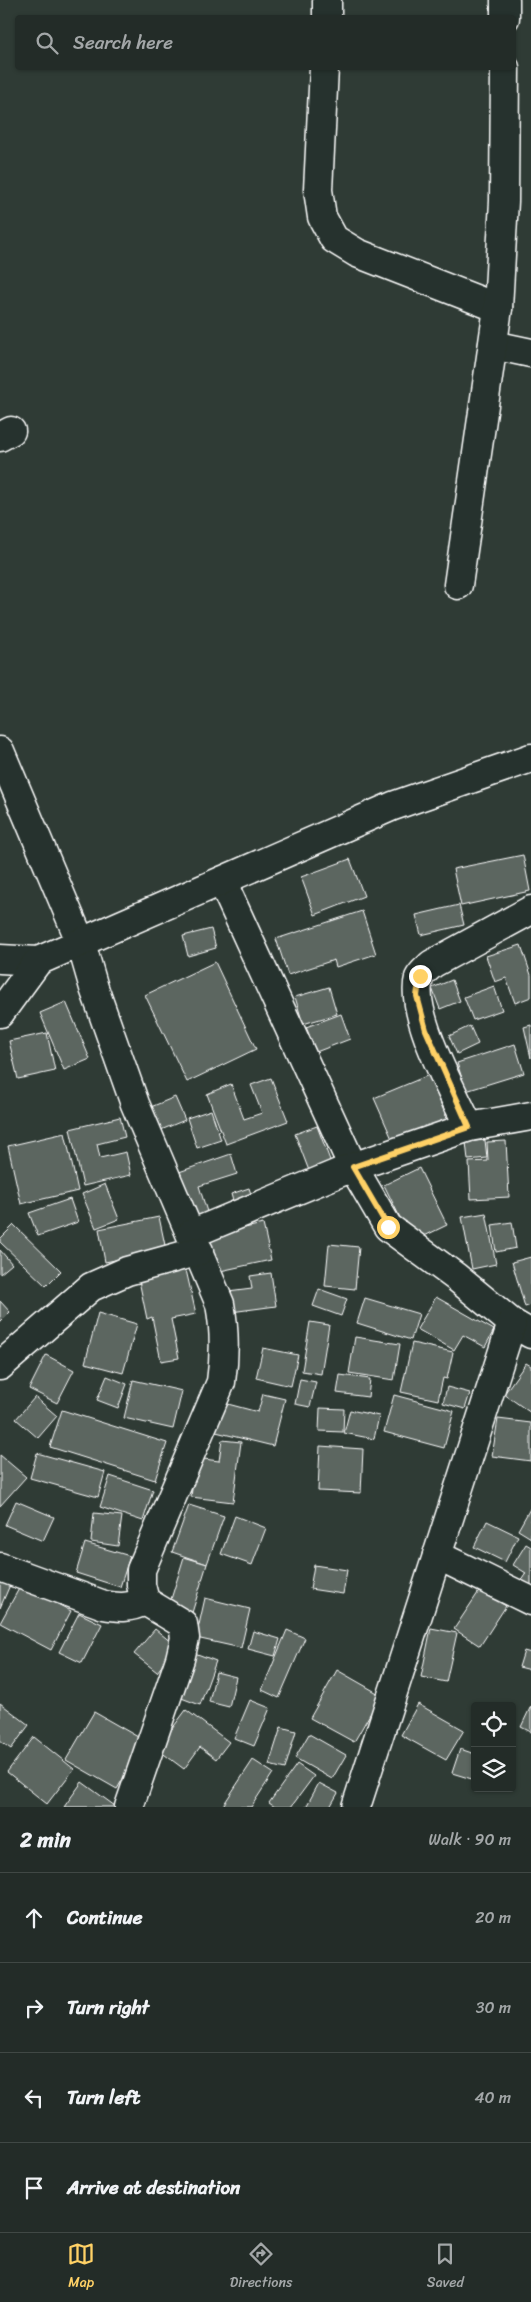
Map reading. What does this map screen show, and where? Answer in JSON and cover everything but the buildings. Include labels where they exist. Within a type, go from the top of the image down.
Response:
[{"type":"street","points":[[327,0],[327,15]]},
{"type":"street","points":[[505,0],[505,15]]},
{"type":"street","points":[[324,70],[318,190],[322,217],[334,239],[357,253],[498,308]]},
{"type":"street","points":[[458,585],[498,308],[504,201],[505,70]]},
{"type":"street","points":[[492,345],[531,353]]},
{"type":"street","points":[[0,751],[81,943],[135,1104],[220,1304],[224,1322],[225,1350],[221,1382],[141,1570],[141,1585],[145,1601],[183,1624],[185,1638],[180,1659],[129,1807]]},
{"type":"street","points":[[0,959],[38,961],[393,806],[531,758]]},
{"type":"street","points":[[222,881],[353,1167],[388,1227],[522,1328],[437,1555],[356,1807]]},
{"type":"street","points":[[469,1127],[426,1030],[417,996],[420,976],[432,964],[531,910]]},
{"type":"street","points":[[0,1013],[38,961]]},
{"type":"street","points":[[0,1366],[91,1287],[195,1243],[353,1167],[469,1127],[531,1116]]},
{"type":"street","points":[[437,1555],[531,1601]]},
{"type":"street","points":[[0,1567],[104,1605],[121,1608],[134,1607],[145,1601]]},
{"type":"route","points":[[388,1227],[353,1167],[469,1127],[426,1030],[417,996],[420,976]]}]
